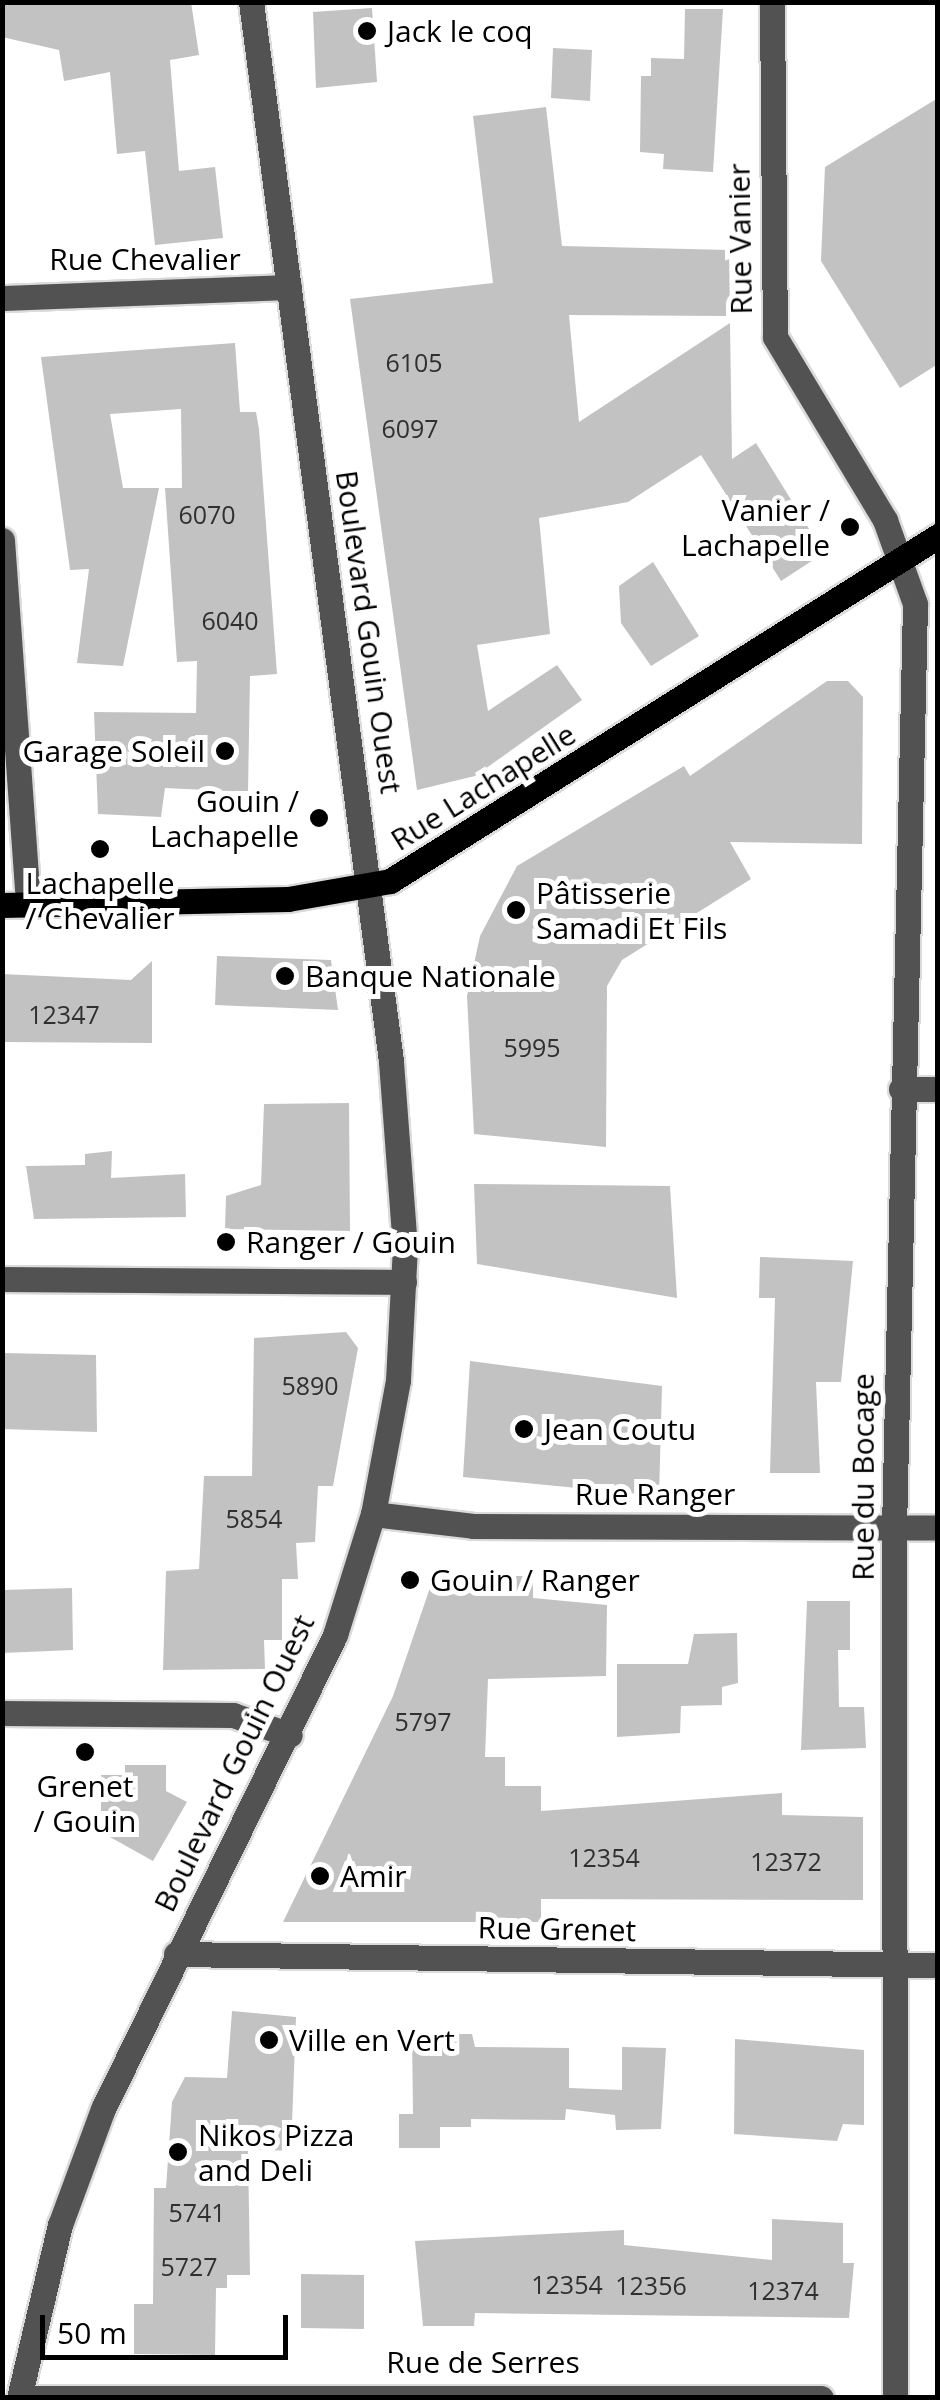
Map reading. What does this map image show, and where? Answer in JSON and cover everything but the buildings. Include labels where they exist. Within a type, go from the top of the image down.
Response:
[{"type":"main road","name":"Rue Lachapelle","points":[[15,905],[242,902],[371,886],[422,865],[938,536]]},
{"type":"street","name":"Boulevard Gouin Ouest","points":[[21,2398],[71,2190],[176,1954],[290,1735],[373,1514],[404,1282],[371,886],[251,2]]},
{"type":"street","name":"Rue Vanier","points":[[772,2],[772,324],[902,560]]},
{"type":"street","name":"Rue Chevalier","points":[[2,298],[289,288]]},
{"type":"street","points":[[2,540],[15,905]]},
{"type":"street","name":"Rue du Bocage","points":[[895,2398],[899,1965],[894,1528],[915,604],[902,560]]},
{"type":"street","points":[[901,1089],[938,1089]]},
{"type":"street","points":[[2,1279],[404,1282]]},
{"type":"street","name":"Rue Ranger","points":[[373,1514],[473,1526],[938,1528]]},
{"type":"street","points":[[2,1713],[233,1715],[290,1735]]},
{"type":"street","name":"Rue Grenet","points":[[176,1954],[938,1965]]},
{"type":"street","name":"Rue de Serres","points":[[21,2398],[822,2398]]},
{"type":"place","name":"Jack le coq","points":[[367,31]]},
{"type":"place","name":"Vanier / Lachapelle","points":[[850,527]]},
{"type":"place","name":"Garage Soleil","points":[[225,751]]},
{"type":"place","name":"Gouin / Lachapelle","points":[[319,818]]},
{"type":"place","name":"Lachapelle / Chevalier","points":[[100,849]]},
{"type":"place","name":"Pâtisserie Samadi Et Fils","points":[[516,910]]},
{"type":"place","name":"Banque Nationale","points":[[285,976]]},
{"type":"place","name":"Ranger / Gouin","points":[[226,1242]]},
{"type":"place","name":"Jean Coutu","points":[[524,1429]]},
{"type":"place","name":"Gouin / Ranger","points":[[410,1580]]},
{"type":"place","name":"Grenet / Gouin","points":[[85,1752]]},
{"type":"place","name":"Amir","points":[[320,1876]]},
{"type":"place","name":"Ville en Vert","points":[[269,2040]]},
{"type":"place","name":"Nikos Pizza and Deli","points":[[178,2152]]}]
